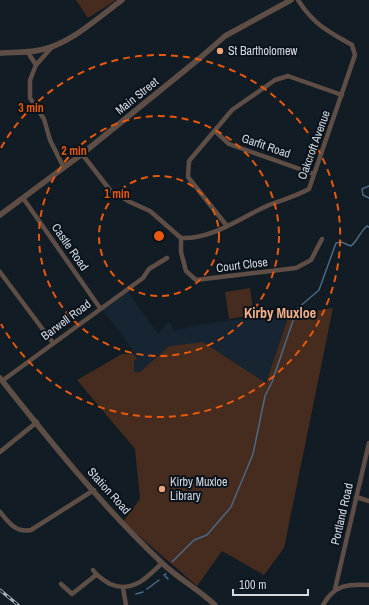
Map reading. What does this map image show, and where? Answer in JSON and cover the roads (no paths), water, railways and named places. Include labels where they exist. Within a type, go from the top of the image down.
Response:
[{"type":"street","points":[[0,53],[27,52],[52,47],[69,38],[122,0]]},
{"type":"street","name":"Main Street","points":[[0,215],[82,154],[200,58],[224,36],[291,0]]},
{"type":"street","name":"Oakcroft Avenue","points":[[181,238],[194,239],[227,226],[270,205],[309,189],[355,55],[352,45],[320,27],[308,16],[298,0]]},
{"type":"street","points":[[52,47],[36,65],[30,80],[30,98],[44,119],[50,140],[64,168]]},
{"type":"street","points":[[27,52],[36,65]]},
{"type":"street","points":[[227,226],[188,177],[189,160],[232,110],[275,80],[288,76],[342,95]]},
{"type":"street","name":"Garfit Road","points":[[215,131],[230,144],[314,174]]},
{"type":"street","points":[[82,154],[110,190],[130,202],[150,211],[181,238]]},
{"type":"street","name":"Castle Road","points":[[23,198],[100,308]]},
{"type":"street","name":"Court Close","points":[[181,238],[186,271],[196,280],[296,268],[311,260],[322,239]]},
{"type":"street","name":"Barwell Road","points":[[1,379],[143,278],[149,269],[167,258]]},
{"type":"street","points":[[0,272],[53,343]]},
{"type":"street","name":"Station Road","points":[[1,379],[94,490],[162,562],[215,605]]},
{"type":"street","points":[[0,452],[37,422]]},
{"type":"street","name":"Portland Road","points":[[335,589],[369,443]]},
{"type":"street","points":[[0,512],[16,528],[21,530],[31,530],[94,490]]},
{"type":"street","points":[[356,497],[369,501]]},
{"type":"street","points":[[92,570],[96,575],[115,586],[123,588],[133,586],[143,581],[162,562]]},
{"type":"street","points":[[61,584],[72,594],[96,575]]},
{"type":"street","points":[[323,605],[329,594],[335,589],[352,584],[369,585]]},
{"type":"street","points":[[123,588],[126,605]]},
{"type":"waterway","points":[[369,186],[362,189],[363,195],[369,198]]},
{"type":"waterway","points":[[172,562],[194,540],[207,535],[231,507],[253,454],[265,396],[272,382],[297,309],[319,290],[336,243],[341,242],[351,246],[365,228],[367,226],[369,227]]},
{"type":"waterway","points":[[166,574],[164,575],[168,579]]},
{"type":"waterway","points":[[147,589],[159,580]]},
{"type":"waterway","points":[[136,594],[143,592]]},
{"type":"railway","points":[[0,590],[18,605]]},
{"type":"place","name":"St Bartholomew","points":[[220,51]]},
{"type":"place","name":"Kirby Muxloe Library","points":[[162,489]]},
{"type":"district","name":"Kirby Muxloe","points":[[280,313]]}]
